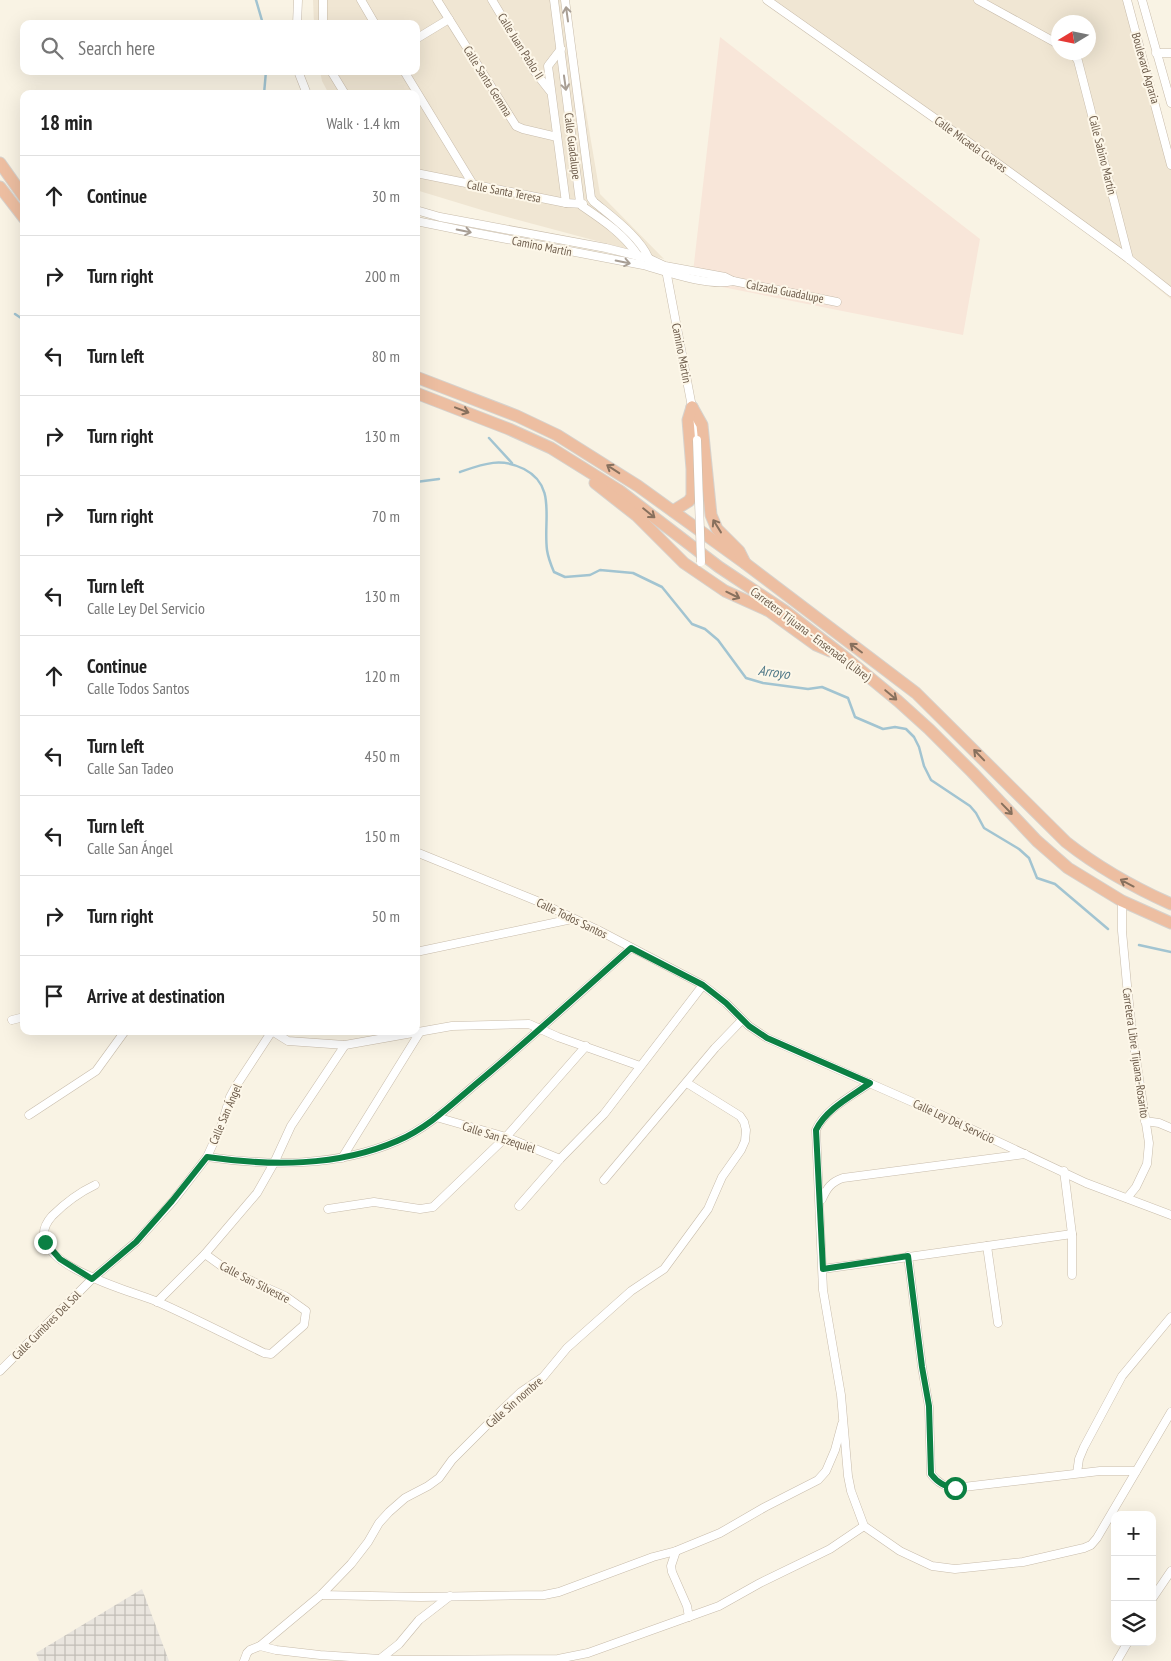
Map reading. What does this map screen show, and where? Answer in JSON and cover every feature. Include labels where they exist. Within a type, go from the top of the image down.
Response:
[{"type":"highway","points":[[0,163],[20,191]]},
{"type":"highway","points":[[0,187],[20,213]]},
{"type":"highway","name":"Carretera Tijuana - Ensenada (Libre)","points":[[420,380],[517,416],[557,435],[602,462],[673,511],[916,693],[1066,842],[1109,873],[1171,904]]},
{"type":"highway","name":"Carretera Tijuana - Ensenada (Libre)","points":[[420,395],[509,429],[551,448],[580,464],[620,491],[711,561],[785,611],[846,658],[929,729],[1037,841],[1068,868],[1122,901],[1171,923]]},
{"type":"highway","points":[[673,511],[689,501],[692,496],[688,420],[692,407]]},
{"type":"highway","points":[[692,407],[702,425],[710,514],[717,529],[739,551],[746,564]]},
{"type":"highway","points":[[580,464],[591,480],[637,516],[684,562],[701,568],[725,591],[769,611],[816,645],[846,658]]},
{"type":"street","points":[[297,20],[298,0]]},
{"type":"street","points":[[323,0],[323,20]]},
{"type":"street","points":[[361,0],[373,20]]},
{"type":"street","name":"Calle Santa Gemma","points":[[437,0],[516,126],[557,137]]},
{"type":"street","name":"Calle Juan Pablo II","points":[[492,0],[535,72],[550,92]]},
{"type":"street","name":"Calle Guadalupe","points":[[554,0],[581,205]]},
{"type":"street","name":"Calle Guadalupe","points":[[565,0],[592,200]]},
{"type":"street","name":"Calle Micaela Cuevas","points":[[768,0],[967,141],[1129,259],[1171,292]]},
{"type":"street","points":[[978,0],[1051,40]]},
{"type":"street","name":"Boulevard Agraria","points":[[1127,0],[1171,165]]},
{"type":"street","points":[[1142,0],[1171,103]]},
{"type":"street","points":[[420,37],[449,19]]},
{"type":"street","name":"Calle Juan Pablo II","points":[[561,48],[548,66],[566,203]]},
{"type":"street","points":[[1156,54],[1171,53]]},
{"type":"street","name":"Calle Sabino Martín","points":[[1077,60],[1129,259]]},
{"type":"street","points":[[300,75],[305,90]]},
{"type":"street","points":[[334,75],[343,90]]},
{"type":"street","points":[[406,75],[416,90]]},
{"type":"street","points":[[420,97],[474,186]]},
{"type":"street","name":"Calle Santa Teresa","points":[[420,174],[474,186],[581,205]]},
{"type":"street","points":[[581,205],[592,200],[634,238],[646,252],[651,264]]},
{"type":"street","points":[[581,205],[612,226],[628,242],[639,256],[643,265]]},
{"type":"street","name":"Camino Martín","points":[[420,211],[440,217],[606,248],[639,256],[651,264],[666,270]]},
{"type":"street","name":"Camino Martín","points":[[420,221],[466,232],[643,265],[651,264]]},
{"type":"street","name":"Calzada Guadalupe","points":[[666,270],[723,284],[733,281],[837,302]]},
{"type":"street","name":"Camino Martin","points":[[666,270],[697,440],[701,568]]},
{"type":"street","name":"Calle Todos Santos","points":[[420,854],[537,901],[598,930],[703,985],[726,1003],[742,1020]]},
{"type":"street","name":"Carretera Libre Tijuana-Rosarito","points":[[1122,901],[1122,931],[1133,1040],[1149,1143],[1147,1164],[1136,1187],[1127,1198]]},
{"type":"street","points":[[420,951],[572,919]]},
{"type":"street","points":[[207,1157],[236,1161],[303,1163],[342,1158],[398,1141],[436,1117],[543,1029],[631,948]]},
{"type":"street","points":[[519,1206],[560,1159],[604,1114],[703,985]]},
{"type":"street","points":[[12,1020],[20,1018]]},
{"type":"street","points":[[604,1180],[742,1020]]},
{"type":"street","name":"Calle Ley Del Servicio","points":[[742,1020],[767,1038],[1064,1171],[1086,1183],[1171,1215]]},
{"type":"street","points":[[420,1032],[452,1026],[529,1024],[558,1037],[640,1066]]},
{"type":"street","points":[[29,1114],[96,1071],[122,1035]]},
{"type":"street","name":"Calle San Ángel","points":[[92,1279],[136,1242],[207,1157],[222,1124],[230,1097],[269,1035]]},
{"type":"street","points":[[278,1035],[288,1041],[345,1045],[403,1035]]},
{"type":"street","points":[[342,1158],[418,1035]]},
{"type":"street","points":[[95,1185],[76,1195],[61,1207],[47,1223],[43,1236],[49,1249],[60,1259],[92,1279],[157,1302],[205,1254],[257,1193],[291,1126],[345,1045]]},
{"type":"street","points":[[328,1208],[374,1202],[420,1209],[433,1207],[506,1137],[586,1046]]},
{"type":"street","name":"Calle Sin nombre","points":[[244,1661],[250,1650],[260,1646],[321,1595],[351,1564],[368,1542],[379,1523],[389,1512],[405,1498],[428,1486],[438,1478],[452,1460],[503,1409],[521,1392],[543,1377],[566,1348],[625,1296],[664,1269],[708,1209],[722,1177],[742,1150],[745,1141],[746,1130],[740,1116],[687,1083]]},
{"type":"street","points":[[870,1083],[833,1110],[819,1123],[816,1130],[823,1290],[835,1352],[851,1491],[864,1526],[900,1551],[932,1566],[955,1569],[1022,1562],[1084,1548],[1091,1545],[1097,1538],[1171,1412]]},
{"type":"street","name":"Calle San Ezequiel","points":[[436,1117],[506,1137],[560,1159]]},
{"type":"street","points":[[1145,1121],[1159,1123],[1171,1128]]},
{"type":"street","points":[[820,1203],[828,1186],[843,1178],[1025,1154]]},
{"type":"street","points":[[1064,1171],[1072,1234],[1072,1275]]},
{"type":"street","points":[[823,1269],[1072,1234]]},
{"type":"street","points":[[987,1246],[998,1323]]},
{"type":"street","name":"Calle San Silvestre","points":[[157,1302],[264,1353],[271,1354],[304,1325],[306,1311],[285,1296],[227,1270],[205,1254]]},
{"type":"street","points":[[908,1256],[922,1367],[929,1406],[931,1474],[937,1481],[945,1486],[955,1488],[1077,1473],[1117,1470],[1136,1471]]},
{"type":"street","name":"Calle Cumbres Del Sol","points":[[0,1371],[92,1279]]},
{"type":"street","points":[[1077,1473],[1079,1459],[1084,1446],[1122,1376],[1171,1317]]},
{"type":"street","points":[[321,1595],[544,1595],[559,1592],[720,1533],[818,1480],[826,1471],[832,1458],[843,1420]]},
{"type":"street","points":[[260,1646],[320,1655],[461,1661],[558,1658],[588,1653],[718,1606],[830,1549],[864,1526]]},
{"type":"street","points":[[676,1550],[671,1566],[672,1572],[687,1606],[689,1617]]},
{"type":"street","points":[[1156,1593],[1171,1572]]},
{"type":"street","points":[[380,1659],[399,1644],[420,1620],[450,1596]]},
{"type":"street","points":[[1117,1661],[1126,1646]]},
{"type":"shaded area","points":[[313,0],[567,0],[600,194],[664,259],[485,211],[420,191],[420,90],[327,90],[321,75],[420,75],[420,20],[314,20]]},
{"type":"shaded area","points":[[764,0],[1126,0],[1171,169],[1171,299],[1057,207]]},
{"type":"shaded area","points":[[720,37],[980,239],[963,335],[692,281]]},
{"type":"shaded area","points":[[142,1589],[169,1661],[39,1661],[36,1653]]},
{"type":"waterway","points":[[256,0],[262,20]]},
{"type":"waterway","points":[[264,90],[266,75]]},
{"type":"waterway","name":"Arroyo","points":[[15,314],[20,317]]},
{"type":"waterway","points":[[489,438],[512,463]]},
{"type":"waterway","name":"Arroyo","points":[[460,472],[484,464],[508,463],[516,465],[534,476],[541,484],[545,494],[547,550],[554,572],[565,577],[590,575],[600,570],[633,573],[662,587],[692,624],[705,629],[718,640],[746,678],[763,683],[808,689],[822,687],[848,698],[855,717],[883,729],[895,727],[906,729],[914,737],[919,747],[924,766],[931,780],[970,806],[984,828],[1019,849],[1029,858],[1037,878],[1055,884],[1108,929]]},
{"type":"waterway","name":"Arroyo","points":[[420,481],[439,479]]},
{"type":"waterway","name":"Arroyo","points":[[1139,945],[1171,952]]},
{"type":"route","points":[[45,1242],[49,1249],[60,1259],[92,1279],[136,1242],[207,1157],[236,1161],[303,1163],[342,1158],[398,1141],[436,1117],[543,1029],[631,948],[703,985],[726,1003],[749,1026],[767,1038],[870,1083],[833,1110],[819,1123],[816,1130],[823,1269],[908,1256],[922,1367],[929,1406],[931,1474],[945,1486],[955,1488]]}]
